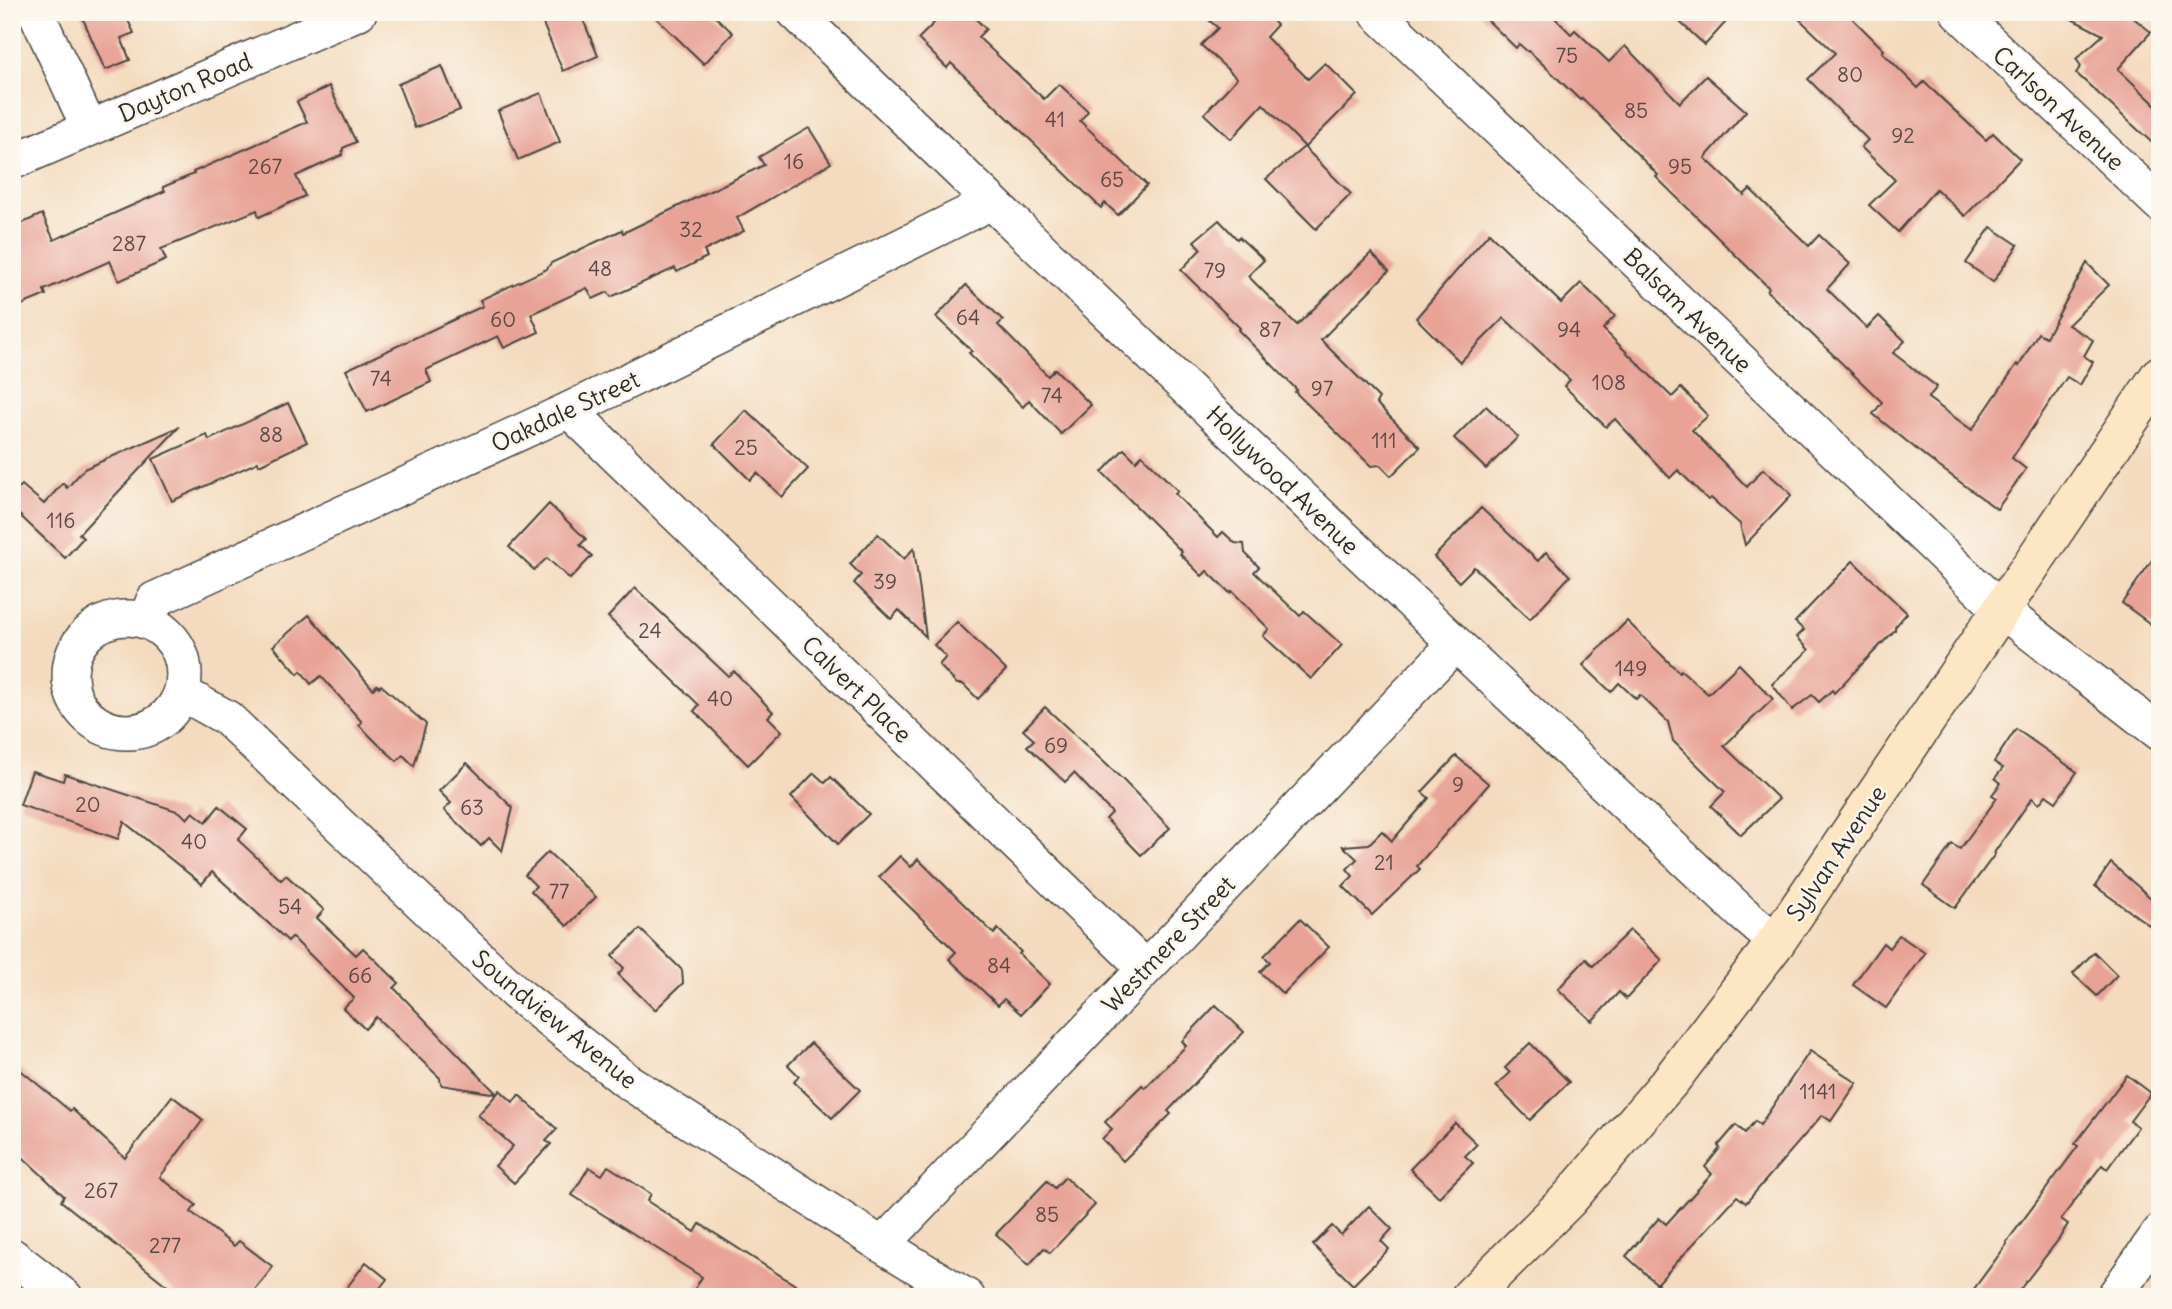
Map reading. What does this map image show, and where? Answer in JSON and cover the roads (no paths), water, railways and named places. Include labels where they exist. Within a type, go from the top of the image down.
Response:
[{"type":"street","points":[[36,12],[89,128]]},
{"type":"street","name":"Dayton Road","points":[[12,162],[359,12]]},
{"type":"street","name":"Hollywood Avenue","points":[[795,12],[1455,645],[1776,942]]},
{"type":"street","name":"Balsam Avenue","points":[[1376,12],[2000,609],[2160,733]]},
{"type":"street","name":"Carlson Avenue","points":[[1958,12],[2160,204]]},
{"type":"street","name":"Oakdale Street","points":[[146,620],[154,600],[569,410],[991,202]]},
{"type":"street","name":"Sylvan Avenue","points":[[1470,1297],[1576,1190],[1671,1080],[1776,942],[2160,375]]},
{"type":"street","name":"Calvert Place","points":[[569,410],[1145,968]]},
{"type":"street","points":[[129,617],[146,620],[162,628],[174,641],[182,657],[185,675],[182,693],[173,710],[160,722],[143,730],[125,732],[106,728],[90,719],[78,704],[71,686],[70,669],[74,652],[83,637],[96,626],[112,619],[129,617]]},
{"type":"street","name":"Westmere Street","points":[[882,1245],[1455,645]]},
{"type":"street","name":"Soundview Avenue","points":[[182,693],[227,718],[516,993],[627,1082],[967,1297]]},
{"type":"street","points":[[2114,1297],[2160,1232]]},
{"type":"street","points":[[12,1256],[65,1297]]}]
